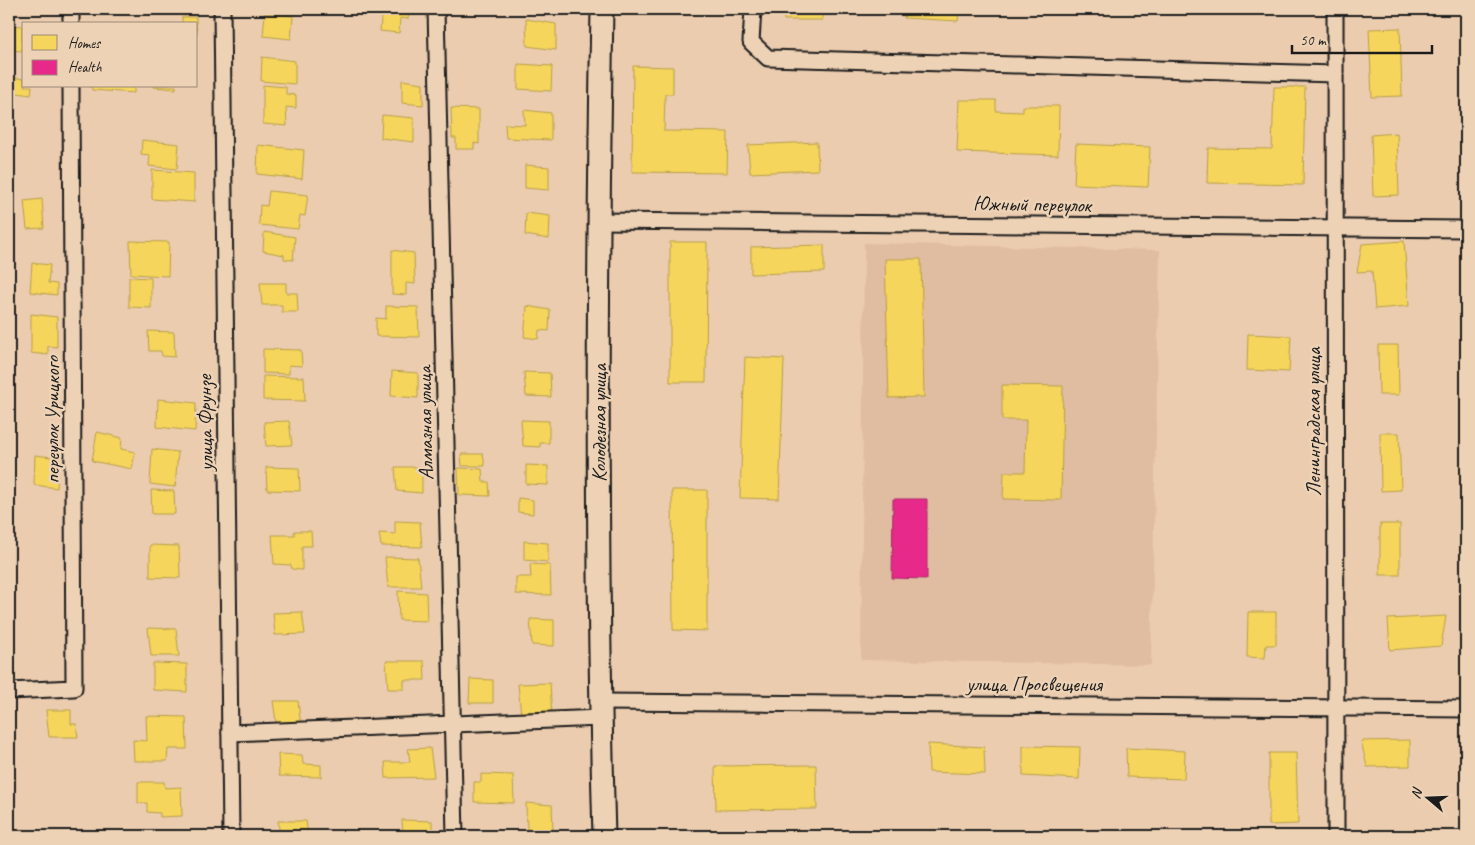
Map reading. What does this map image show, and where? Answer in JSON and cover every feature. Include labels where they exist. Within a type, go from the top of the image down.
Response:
[{"type":"main road","name":"Колодезная улица","points":[[602,9],[598,221],[600,710],[604,836]]},
{"type":"street","points":[[71,9],[71,22]]},
{"type":"street","name":"улица Фрунзе","points":[[222,9],[232,836]]},
{"type":"street","name":"Алмазная улица","points":[[436,9],[454,724],[455,836]]},
{"type":"street","points":[[752,9],[751,42],[768,58],[1335,74]]},
{"type":"street","name":"Ленинградская улица","points":[[1335,9],[1334,708],[1336,836]]},
{"type":"street","name":"переулок Урицкого","points":[[9,691],[74,688],[71,88]]},
{"type":"street","name":"Южный переулок","points":[[598,221],[1466,229]]},
{"type":"street","name":"улица Просвещения","points":[[230,733],[454,724],[600,710],[1466,709]]},
{"type":"shaded area","points":[[864,243],[1160,250],[1151,665],[861,660]]},
{"type":"building: Homes","points":[[190,9],[190,11],[159,10]]},
{"type":"building: Homes","points":[[382,9],[409,9],[408,19],[400,18],[399,33],[380,31]]},
{"type":"building: Homes","points":[[628,9],[680,9],[680,10]]},
{"type":"building: Homes","points":[[784,9],[823,9],[822,20],[784,20]]},
{"type":"building: Homes","points":[[905,9],[959,9],[958,21],[904,18]]},
{"type":"building: Homes","points":[[1047,9],[1087,9],[1087,13],[1047,13]]},
{"type":"building: Homes","points":[[265,13],[293,16],[291,39],[263,36]]},
{"type":"building: Homes","points":[[182,17],[196,17],[196,22],[182,22]]},
{"type":"building: Homes","points":[[526,19],[556,24],[556,50],[527,46]]},
{"type":"building: Homes","points":[[9,25],[22,26],[22,51],[9,50]]},
{"type":"building: Homes","points":[[1400,28],[1402,96],[1372,97],[1369,29]]},
{"type":"building: Homes","points":[[262,57],[295,61],[295,84],[261,81]]},
{"type":"building: Homes","points":[[518,64],[552,66],[551,91],[518,89]]},
{"type":"building: Homes","points":[[633,66],[673,67],[673,94],[665,94],[664,131],[728,132],[727,173],[632,172]]},
{"type":"building: Homes","points":[[9,77],[22,79],[22,88],[32,88],[31,95],[9,92]]},
{"type":"building: Homes","points":[[402,80],[423,83],[423,105],[402,103]]},
{"type":"building: Homes","points":[[263,85],[286,87],[286,94],[296,95],[296,108],[286,107],[287,126],[263,124]]},
{"type":"building: Homes","points":[[1274,87],[1305,87],[1303,185],[1207,183],[1208,148],[1272,149]]},
{"type":"building: Homes","points":[[92,88],[134,88],[134,93],[92,90]]},
{"type":"building: Homes","points":[[959,100],[996,100],[996,111],[1023,112],[1023,106],[1059,106],[1058,155],[957,152]]},
{"type":"building: Homes","points":[[451,108],[479,109],[479,144],[474,143],[474,149],[456,149],[456,138],[452,138]]},
{"type":"building: Homes","points":[[524,110],[551,113],[551,140],[506,138],[505,124],[525,125]]},
{"type":"building: Homes","points":[[382,115],[414,118],[414,142],[381,138]]},
{"type":"building: Homes","points":[[1397,133],[1399,195],[1373,196],[1371,135]]},
{"type":"building: Homes","points":[[142,140],[179,144],[177,169],[149,166],[150,155],[141,154]]},
{"type":"building: Homes","points":[[817,142],[818,170],[750,173],[748,145]]},
{"type":"building: Homes","points":[[1076,144],[1150,147],[1148,187],[1074,184]]},
{"type":"building: Homes","points":[[258,145],[304,150],[302,179],[257,174]]},
{"type":"building: Homes","points":[[525,165],[549,167],[549,190],[525,188]]},
{"type":"building: Homes","points":[[152,170],[194,173],[194,202],[152,199]]},
{"type":"building: Homes","points":[[269,191],[308,195],[305,216],[300,215],[298,229],[259,225],[260,205],[267,206]]},
{"type":"building: Homes","points":[[42,199],[44,228],[27,229],[24,201]]},
{"type":"building: Homes","points":[[526,213],[550,216],[549,239],[525,235]]},
{"type":"building: Homes","points":[[264,232],[295,237],[293,260],[284,259],[284,255],[263,251]]},
{"type":"building: Homes","points":[[130,241],[169,242],[168,276],[131,274]]},
{"type":"building: Homes","points":[[1404,241],[1409,306],[1375,309],[1372,271],[1357,272],[1362,244]]},
{"type":"building: Homes","points":[[670,242],[707,242],[706,382],[670,382]]},
{"type":"building: Homes","points":[[824,245],[824,272],[751,274],[751,247]]},
{"type":"building: Homes","points":[[392,250],[414,253],[415,284],[406,283],[406,295],[392,294]]},
{"type":"building: Homes","points":[[885,259],[921,259],[924,397],[889,398]]},
{"type":"building: Homes","points":[[32,263],[50,265],[48,283],[57,284],[57,295],[30,292]]},
{"type":"building: Homes","points":[[129,277],[151,278],[151,308],[129,307]]},
{"type":"building: Homes","points":[[260,283],[286,283],[286,293],[297,293],[298,312],[282,312],[282,305],[262,305]]},
{"type":"building: Homes","points":[[386,306],[418,307],[419,337],[376,336],[376,318],[386,319]]},
{"type":"building: Homes","points":[[527,306],[550,310],[549,331],[539,330],[538,339],[524,337]]},
{"type":"building: Homes","points":[[31,314],[57,317],[57,347],[48,346],[48,355],[31,353]]},
{"type":"building: Homes","points":[[148,331],[174,332],[175,357],[162,356],[161,351],[149,351]]},
{"type":"building: Homes","points":[[1248,334],[1291,336],[1289,372],[1247,370]]},
{"type":"building: Homes","points":[[1378,345],[1398,345],[1399,395],[1379,395]]},
{"type":"building: Homes","points":[[263,349],[301,350],[302,366],[289,365],[289,374],[263,373]]},
{"type":"building: Homes","points":[[745,357],[784,359],[779,499],[740,498]]},
{"type":"building: Homes","points":[[392,371],[418,373],[418,398],[391,396]]},
{"type":"building: Homes","points":[[524,372],[550,373],[551,397],[526,396]]},
{"type":"building: Homes","points":[[263,376],[304,377],[305,401],[263,400]]},
{"type":"building: Homes","points":[[1002,385],[1063,386],[1061,500],[1003,499],[1004,472],[1025,472],[1026,420],[1002,420]]},
{"type":"building: Homes","points":[[158,399],[196,403],[195,431],[157,427]]},
{"type":"building: Homes","points":[[521,420],[549,421],[549,443],[540,443],[540,447],[523,446]]},
{"type":"building: Homes","points":[[289,421],[292,445],[266,446],[264,422]]},
{"type":"building: Homes","points":[[97,432],[122,438],[121,449],[135,452],[132,469],[92,461]]},
{"type":"building: Homes","points":[[1380,433],[1399,433],[1401,490],[1381,491]]},
{"type":"building: Homes","points":[[152,449],[178,452],[175,487],[150,484]]},
{"type":"building: Homes","points":[[461,454],[483,454],[485,466],[462,466]]},
{"type":"building: Homes","points":[[35,455],[59,458],[57,488],[34,485]]},
{"type":"building: Homes","points":[[526,465],[548,466],[548,485],[526,484]]},
{"type":"building: Homes","points":[[266,467],[299,468],[300,491],[267,490]]},
{"type":"building: Homes","points":[[395,467],[422,467],[422,493],[397,491]]},
{"type":"building: Homes","points":[[458,468],[482,469],[483,482],[489,482],[490,496],[459,495]]},
{"type":"building: Homes","points":[[151,490],[174,491],[175,514],[152,514]]},
{"type":"building: Homes","points":[[672,490],[707,490],[707,631],[673,630]]},
{"type":"building: Homes","points":[[518,498],[533,500],[533,514],[518,512]]},
{"type":"building: Homes","points":[[395,521],[420,522],[422,547],[381,546],[379,533],[395,534]]},
{"type":"building: Homes","points":[[1380,524],[1400,524],[1400,575],[1380,575]]},
{"type":"building: Homes","points":[[294,531],[311,531],[312,546],[302,546],[302,570],[292,569],[291,565],[274,564],[272,535],[295,535]]},
{"type":"building: Homes","points":[[524,541],[548,543],[548,562],[524,560]]},
{"type":"building: Homes","points":[[150,545],[179,546],[180,578],[150,577]]},
{"type":"building: Homes","points":[[385,557],[418,558],[421,587],[388,587]]},
{"type":"building: Homes","points":[[530,564],[550,565],[551,595],[516,594],[516,577],[531,577]]},
{"type":"building: Homes","points":[[398,591],[426,593],[427,621],[399,620]]},
{"type":"building: Homes","points":[[302,612],[305,634],[275,635],[273,613]]},
{"type":"building: Homes","points":[[1248,612],[1276,612],[1276,645],[1266,645],[1265,658],[1247,657]]},
{"type":"building: Homes","points":[[1446,616],[1441,646],[1390,650],[1388,619]]},
{"type":"building: Homes","points":[[530,619],[554,620],[554,646],[532,645]]},
{"type":"building: Homes","points":[[148,628],[176,629],[179,656],[151,656]]},
{"type":"building: Homes","points":[[386,661],[424,661],[425,680],[404,680],[404,689],[388,689]]},
{"type":"building: Homes","points":[[153,663],[187,664],[187,692],[153,690]]},
{"type":"building: Homes","points":[[470,679],[493,680],[493,703],[469,703]]},
{"type":"building: Homes","points":[[550,683],[552,716],[521,716],[518,684]]},
{"type":"building: Homes","points":[[273,701],[298,701],[301,727],[277,728]]},
{"type":"building: Homes","points":[[46,710],[71,710],[71,724],[76,724],[78,737],[49,737]]},
{"type":"building: Homes","points":[[146,716],[186,717],[187,749],[168,749],[167,761],[134,761],[133,740],[147,741]]},
{"type":"building: Homes","points":[[1410,740],[1410,766],[1367,767],[1361,741]]},
{"type":"building: Homes","points":[[928,744],[984,747],[985,774],[929,772]]},
{"type":"building: Homes","points":[[1023,746],[1080,747],[1079,779],[1023,776]]},
{"type":"building: Homes","points":[[430,748],[434,777],[386,778],[385,762],[410,762],[408,749]]},
{"type":"building: Homes","points":[[1126,748],[1185,751],[1184,779],[1127,777]]},
{"type":"building: Homes","points":[[1269,753],[1296,753],[1298,824],[1269,825]]},
{"type":"building: Homes","points":[[278,754],[302,755],[303,764],[321,765],[321,777],[279,776]]},
{"type":"building: Homes","points":[[816,765],[817,809],[716,810],[715,766]]},
{"type":"building: Homes","points":[[481,774],[513,775],[514,803],[474,802],[474,782],[481,782]]},
{"type":"building: Homes","points":[[138,782],[164,782],[165,788],[181,787],[182,816],[160,817],[160,813],[147,812],[147,803],[138,803]]},
{"type":"building: Homes","points":[[526,803],[552,805],[553,831],[527,830]]},
{"type":"building: Homes","points":[[402,820],[432,821],[432,836],[403,836]]},
{"type":"building: Homes","points":[[278,821],[306,821],[308,836],[280,836]]},
{"type":"building: Homes","points":[[162,831],[191,832],[192,836],[162,836]]},
{"type":"building: Health","points":[[893,499],[927,499],[927,579],[892,578]]}]
